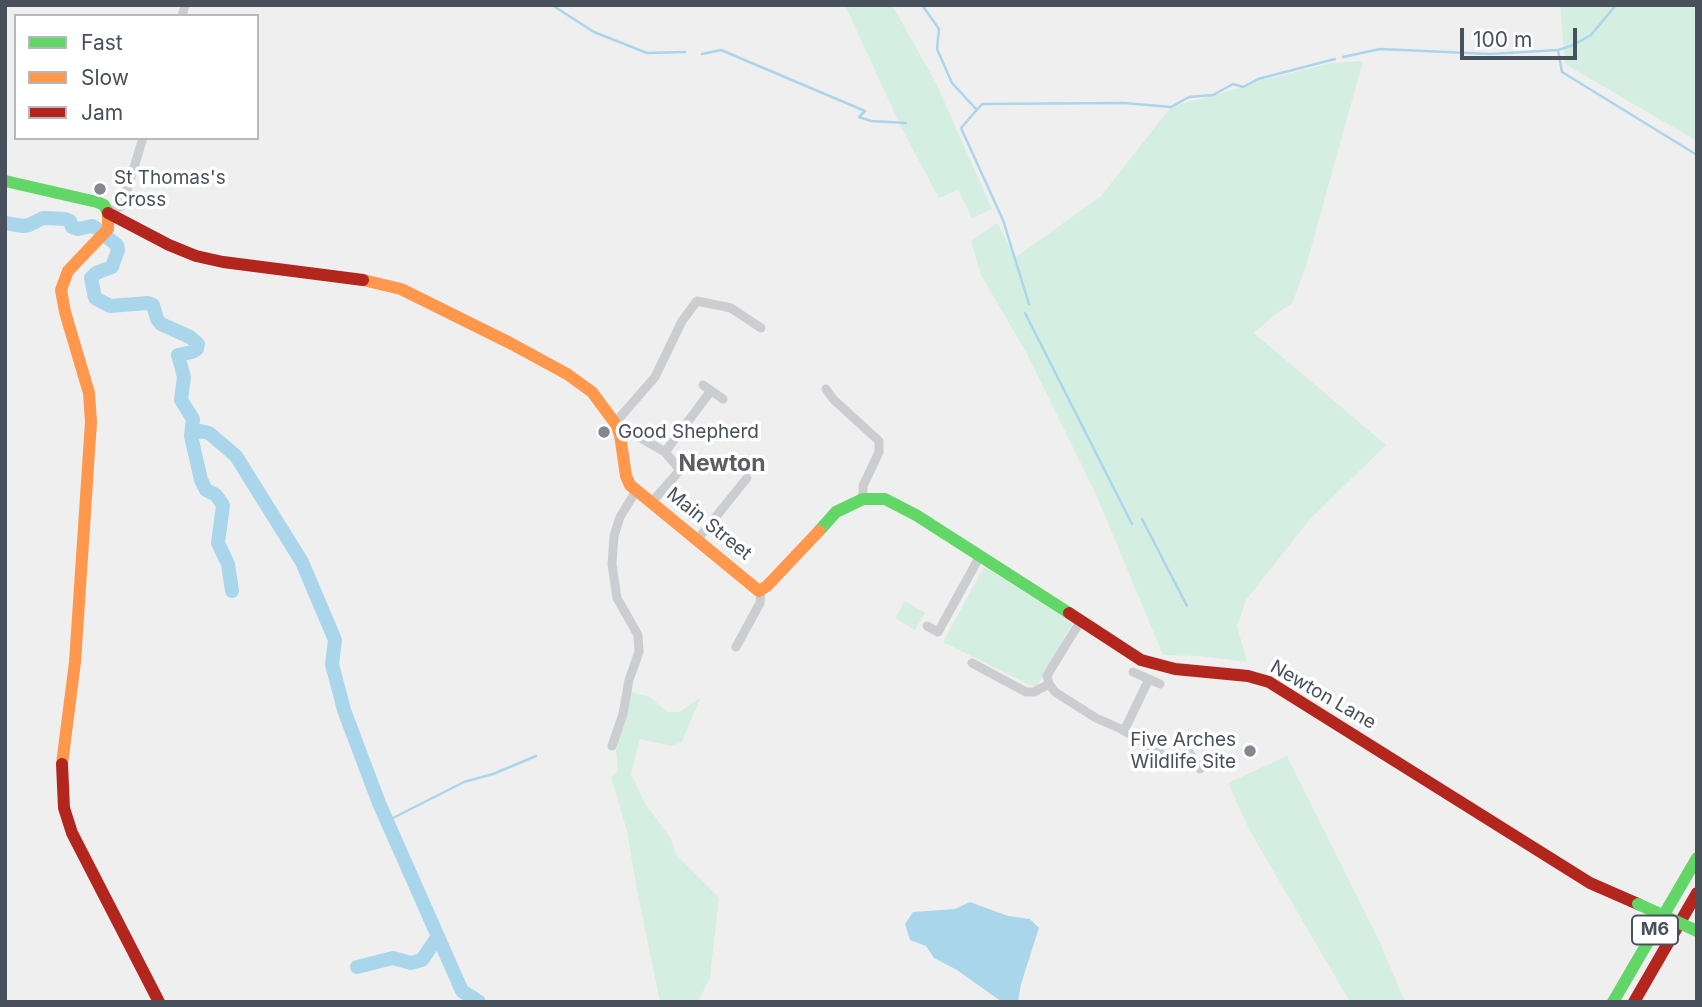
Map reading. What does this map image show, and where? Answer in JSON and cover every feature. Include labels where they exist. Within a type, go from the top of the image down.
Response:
[{"type":"main road","points":[[5,181],[96,202],[104,205],[108,213],[107,229],[68,271],[61,290],[89,393],[91,422],[75,662],[62,763],[64,808],[72,833],[159,1002]]},
{"type":"main road","points":[[108,213],[196,256],[375,282],[401,289],[510,343],[567,374],[592,393],[615,423],[620,435],[626,476],[636,491]]},
{"type":"main road","name":"Main Street","points":[[636,491],[759,590]]},
{"type":"main road","name":"Newton Lane","points":[[863,499],[878,498],[894,503],[1003,569],[1141,660],[1166,667],[1248,676],[1269,682],[1590,883],[1697,930]]},
{"type":"main road","points":[[759,590],[836,512],[863,499]]},
{"type":"main road","name":"M6","points":[[1613,1002],[1697,858]]},
{"type":"main road","name":"M6","points":[[1634,1002],[1697,893]]},
{"type":"street","points":[[108,213],[122,206],[142,140]]},
{"type":"street","points":[[652,502],[680,470],[664,452],[615,423],[655,377],[682,321],[697,301],[731,308],[761,328]]},
{"type":"street","points":[[664,452],[707,388],[723,399]]},
{"type":"street","points":[[825,388],[833,399],[879,441],[879,452],[863,485],[863,499]]},
{"type":"street","points":[[698,539],[747,478]]},
{"type":"street","points":[[612,746],[639,652],[638,635],[617,598],[612,564],[614,536],[620,517],[636,491]]},
{"type":"street","points":[[927,626],[938,632],[981,556]]},
{"type":"street","points":[[736,647],[760,603],[759,590]]},
{"type":"street","points":[[1080,622],[1048,677],[1055,692],[1166,756],[1176,758],[1189,754]]},
{"type":"street","points":[[972,663],[1026,692],[1034,692],[1049,684]]},
{"type":"street","points":[[1133,672],[1160,684]]},
{"type":"street","points":[[1124,731],[1149,679]]},
{"type":"street","points":[[1181,740],[1200,769]]},
{"type":"green space","points":[[845,5],[892,5],[935,81],[992,209],[972,218],[958,190],[939,198],[902,129]]},
{"type":"green space","points":[[1560,5],[1697,5],[1697,141],[1565,64]]},
{"type":"green space","points":[[1363,61],[1306,266],[1292,304],[1278,312],[1254,333],[1386,445],[1310,519],[1246,600],[1237,626],[1247,662],[1163,655],[1095,492],[1026,352],[981,275],[971,241],[997,223],[1016,257],[1101,196],[1171,107],[1243,87],[1258,79],[1332,63]]},
{"type":"green space","points":[[984,567],[1073,623],[1036,688],[943,642]]},
{"type":"green space","points":[[905,601],[925,613],[915,630],[895,618]]},
{"type":"green space","points":[[630,692],[650,697],[667,712],[679,712],[700,698],[682,742],[672,746],[640,739],[631,774],[645,803],[671,839],[676,854],[719,898],[710,977],[698,1002],[660,1002],[627,831],[611,777],[618,771],[616,750]]},
{"type":"green space","points":[[1287,756],[1381,945],[1405,1002],[1350,1002],[1250,831],[1228,783]]},
{"type":"water","points":[[970,902],[1008,916],[1030,919],[1039,928],[1018,1002],[1002,1002],[957,970],[934,958],[926,946],[910,940],[905,924],[913,912],[955,909]]},
{"type":"waterway","points":[[552,5],[594,32],[647,53],[685,52]]},
{"type":"waterway","points":[[922,5],[939,29],[937,49],[952,83],[976,109]]},
{"type":"waterway","points":[[1343,57],[1380,49],[1490,54],[1558,50],[1591,35],[1616,5]]},
{"type":"waterway","points":[[702,54],[721,50],[865,111],[859,117],[871,121],[906,123]]},
{"type":"waterway","points":[[1558,50],[1562,72],[1697,155]]},
{"type":"waterway","points":[[1029,304],[1003,220],[961,128],[982,104],[1124,103],[1171,107],[1189,97],[1213,95],[1233,84],[1243,87],[1258,79],[1335,59]]},
{"type":"waterway","points":[[5,223],[23,226],[43,218],[65,219],[78,229],[92,226],[96,228]]},
{"type":"waterway","points":[[108,238],[117,245],[118,250],[112,267],[96,273],[91,278],[95,298],[110,306],[148,303],[153,305],[161,324],[190,337],[198,344],[197,349],[192,352],[178,355],[184,377],[181,400],[193,419],[191,436],[200,431],[209,433],[236,456],[302,562],[335,640],[332,664],[344,710],[379,803],[462,991],[479,1002]]},
{"type":"waterway","points":[[1025,313],[1132,524]]},
{"type":"waterway","points":[[191,436],[201,480],[206,490],[216,495],[223,505],[218,543],[228,564],[232,591]]},
{"type":"waterway","points":[[1142,519],[1187,606]]},
{"type":"waterway","points":[[387,821],[464,782],[493,774],[536,756]]},
{"type":"waterway","points":[[357,967],[393,958],[411,963],[422,960],[438,936]]},
{"type":"traffic: fast","points":[[5,181],[97,202],[104,205],[108,213]]},
{"type":"traffic: fast","points":[[819,531],[836,512],[863,499],[885,499],[916,515],[1069,613]]},
{"type":"traffic: fast","points":[[1613,1002],[1697,858]]},
{"type":"traffic: fast","points":[[1638,904],[1697,931]]},
{"type":"traffic: slow","points":[[62,764],[75,662],[91,422],[89,393],[61,290],[68,271],[108,229],[108,213]]},
{"type":"traffic: slow","points":[[363,280],[401,289],[510,343],[567,374],[592,392],[615,423],[620,435],[626,476],[630,485],[759,591],[767,586],[819,531]]},
{"type":"traffic: jam","points":[[108,213],[196,256],[363,280]]},
{"type":"traffic: jam","points":[[1069,613],[1141,660],[1175,669],[1248,676],[1269,682],[1590,883],[1638,904]]},
{"type":"traffic: jam","points":[[62,764],[64,808],[72,833],[159,1002]]},
{"type":"traffic: jam","points":[[1634,1002],[1697,893]]},
{"type":"place","name":"St Thomas's Cross","points":[[100,189]]},
{"type":"place","name":"Good Shepherd","points":[[604,432]]},
{"type":"place","name":"Five Arches Wildlife Site","points":[[1250,751]]},
{"type":"district","name":"Newton","points":[[722,464]]}]
